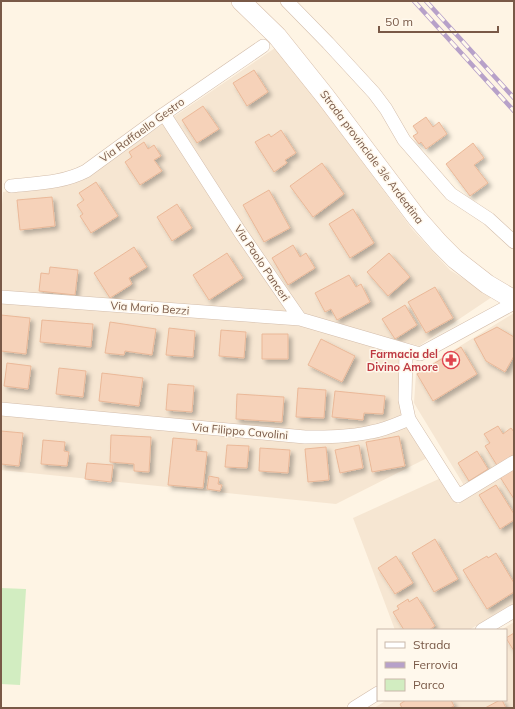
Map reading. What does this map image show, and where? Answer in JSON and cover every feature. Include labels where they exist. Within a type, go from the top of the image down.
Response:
[{"type":"main road","name":"Strada provinciale 3/e Ardeatina","points":[[241,1],[277,36],[325,96],[396,191],[439,243],[455,259],[487,284],[514,301]]},
{"type":"street","points":[[287,1],[374,93],[386,109],[404,140],[451,194],[489,219],[514,242]]},
{"type":"street","name":"Via Raffaello Gestro","points":[[11,186],[62,180],[75,176],[86,170],[263,46]]},
{"type":"street","name":"Via Paolo Panceri","points":[[164,114],[240,232],[300,318]]},
{"type":"street","name":"Via Mario Bezzi","points":[[1,297],[300,318]]},
{"type":"street","points":[[300,318],[420,354],[514,301]]},
{"type":"street","points":[[406,351],[405,400],[409,419],[458,496],[514,462]]},
{"type":"street","name":"Via Filippo Cavolini","points":[[1,409],[305,437],[330,437],[371,432],[409,419]]},
{"type":"street","points":[[484,629],[514,611]]},
{"type":"street","points":[[354,708],[377,695]]},
{"type":"shaded area","points":[[275,48],[292,67],[412,229],[450,270],[492,297],[419,346],[401,341],[400,410],[429,457],[336,504],[1,470],[1,217],[3,192],[85,177]]},
{"type":"shaded area","points":[[514,313],[514,457],[465,487],[414,403],[416,373]]},
{"type":"shaded area","points":[[514,468],[514,603],[471,629],[395,629],[353,518],[441,478],[458,504]]},
{"type":"shaded area","points":[[514,622],[514,708],[374,708],[385,701],[507,701],[507,629],[503,629]]},
{"type":"green space","points":[[1,588],[26,589],[20,685],[1,684]]},
{"type":"building","points":[[254,70],[268,92],[247,106],[233,83]]},
{"type":"building","points":[[203,106],[219,129],[197,143],[182,120]]},
{"type":"building","points":[[426,117],[433,127],[439,122],[447,134],[426,149],[421,142],[419,144],[413,136],[418,133],[413,126]]},
{"type":"building","points":[[281,130],[296,153],[285,160],[287,163],[274,172],[255,142],[269,134],[271,137]]},
{"type":"building","points":[[144,142],[148,149],[154,145],[161,156],[154,160],[162,171],[140,185],[125,162],[132,157],[129,152]]},
{"type":"building","points":[[473,143],[484,158],[474,165],[488,183],[470,196],[446,164]]},
{"type":"building","points":[[322,163],[344,194],[313,217],[290,186]]},
{"type":"building","points":[[96,182],[118,216],[91,233],[80,216],[83,214],[77,205],[84,200],[79,193]]},
{"type":"building","points":[[269,190],[290,228],[264,242],[243,205]]},
{"type":"building","points":[[52,197],[55,226],[20,230],[17,200]]},
{"type":"building","points":[[177,204],[192,228],[172,241],[157,217]]},
{"type":"building","points":[[353,209],[374,243],[350,258],[329,224]]},
{"type":"building","points":[[293,245],[300,257],[306,253],[315,268],[288,285],[272,258]]},
{"type":"building","points":[[134,247],[147,267],[129,278],[132,284],[110,298],[94,273]]},
{"type":"building","points":[[227,253],[243,278],[209,300],[193,275]]},
{"type":"building","points":[[389,253],[410,277],[388,296],[367,272]]},
{"type":"building","points":[[50,267],[78,270],[75,295],[39,291],[41,273],[49,274]]},
{"type":"building","points":[[349,275],[356,287],[361,284],[370,302],[337,320],[331,309],[325,312],[315,293]]},
{"type":"building","points":[[435,287],[453,318],[426,333],[408,302]]},
{"type":"building","points":[[405,305],[417,325],[395,339],[382,319]]},
{"type":"building","points":[[1,315],[30,318],[26,354],[1,351]]},
{"type":"building","points":[[42,320],[93,324],[91,347],[40,342]]},
{"type":"building","points":[[110,322],[156,329],[152,355],[125,351],[124,355],[105,353]]},
{"type":"building","points":[[497,327],[514,337],[514,356],[505,372],[486,361],[474,339]]},
{"type":"building","points":[[169,328],[195,331],[193,357],[166,355]]},
{"type":"building","points":[[221,330],[246,332],[244,358],[219,356]]},
{"type":"building","points":[[262,334],[288,334],[288,359],[262,359]]},
{"type":"building","points":[[321,339],[355,356],[342,382],[308,365]]},
{"type":"building","points":[[461,347],[477,374],[433,401],[417,374]]},
{"type":"building","points":[[7,363],[31,366],[28,389],[4,386]]},
{"type":"building","points":[[59,368],[86,371],[83,397],[56,394]]},
{"type":"building","points":[[102,373],[143,378],[139,406],[99,401]]},
{"type":"building","points":[[168,384],[194,386],[192,412],[166,410]]},
{"type":"building","points":[[298,388],[326,390],[324,418],[296,417]]},
{"type":"building","points":[[335,391],[385,396],[383,414],[364,413],[363,420],[332,417]]},
{"type":"building","points":[[237,394],[284,397],[282,422],[236,419]]},
{"type":"building","points":[[498,426],[503,434],[511,428],[514,432],[514,457],[498,467],[485,446],[490,443],[484,434]]},
{"type":"building","points":[[1,431],[23,433],[19,466],[1,464]]},
{"type":"building","points":[[111,435],[151,437],[149,472],[134,471],[134,464],[110,462]]},
{"type":"building","points":[[399,436],[405,466],[372,472],[366,442]]},
{"type":"building","points":[[173,438],[197,440],[196,451],[207,452],[203,488],[168,485]]},
{"type":"building","points":[[43,440],[65,442],[64,451],[69,452],[67,466],[41,464]]},
{"type":"building","points":[[227,445],[249,446],[247,468],[225,467]]},
{"type":"building","points":[[359,445],[363,468],[340,473],[335,450]]},
{"type":"building","points":[[326,447],[329,480],[308,482],[305,449]]},
{"type":"building","points":[[260,448],[290,450],[288,473],[259,471]]},
{"type":"building","points":[[477,451],[488,469],[469,481],[458,463]]},
{"type":"building","points":[[87,463],[113,465],[111,482],[85,479]]},
{"type":"building","points":[[514,469],[514,499],[500,477]]},
{"type":"building","points":[[209,476],[219,478],[218,484],[222,485],[220,491],[207,489]]},
{"type":"building","points":[[496,485],[514,514],[514,520],[500,529],[479,495]]},
{"type":"building","points":[[435,539],[458,579],[434,592],[412,553]]},
{"type":"building","points":[[496,553],[514,583],[514,592],[487,609],[463,570],[487,556],[488,558]]},
{"type":"building","points":[[396,556],[413,583],[395,594],[378,568]]},
{"type":"building","points":[[417,597],[435,626],[430,629],[403,629],[393,612],[399,609],[397,606],[408,599],[409,602]]},
{"type":"building","points":[[514,633],[514,651],[507,640],[507,637]]},
{"type":"building","points":[[404,701],[452,701],[454,706],[450,708],[402,708],[400,704]]},
{"type":"building","points":[[498,701],[502,701],[506,708],[485,708]]},
{"type":"railway","points":[[414,1],[514,111]]},
{"type":"railway","points":[[426,1],[514,98]]},
{"type":"place","name":"Farmacia del Divino Amore","points":[[451,360]]}]
